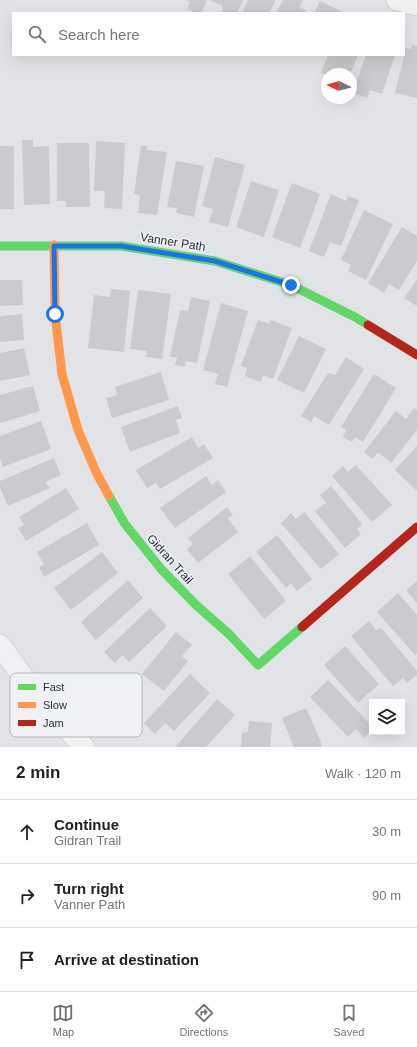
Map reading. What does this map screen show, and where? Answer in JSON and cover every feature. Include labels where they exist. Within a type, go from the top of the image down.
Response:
[{"type":"street","points":[[397,0],[417,5]]},
{"type":"street","name":"Vanner Path","points":[[0,246],[121,246],[215,261],[291,285],[355,317],[417,355]]},
{"type":"street","name":"Gidran Trail","points":[[54,246],[55,314],[62,374],[78,430],[97,474],[125,524],[162,570],[229,634],[258,665],[417,527]]},
{"type":"street","points":[[0,645],[20,673]]},
{"type":"street","points":[[75,737],[84,747]]},
{"type":"building","points":[[186,0],[207,0],[201,12],[194,12],[187,9],[190,2]]},
{"type":"building","points":[[210,0],[243,0],[237,12],[222,12],[223,6]]},
{"type":"building","points":[[248,0],[276,0],[270,12],[242,12]]},
{"type":"building","points":[[283,0],[303,0],[299,7],[306,10],[305,12],[277,12]]},
{"type":"building","points":[[320,1],[343,12],[314,12]]},
{"type":"building","points":[[412,45],[417,46],[417,98],[395,93],[406,48],[411,49]]},
{"type":"building","points":[[328,56],[358,56],[353,68],[323,68]]},
{"type":"building","points":[[366,56],[395,56],[382,94],[370,90],[367,98],[357,94],[357,81]]},
{"type":"building","points":[[22,140],[33,140],[33,147],[49,146],[50,204],[24,205]]},
{"type":"building","points":[[96,141],[125,143],[122,209],[104,208],[105,191],[94,191]]},
{"type":"building","points":[[57,143],[89,143],[90,207],[66,207],[66,201],[57,201]]},
{"type":"building","points":[[141,145],[147,146],[147,150],[167,152],[157,215],[138,213],[140,195],[134,194]]},
{"type":"building","points":[[0,146],[14,146],[14,209],[0,209]]},
{"type":"building","points":[[215,157],[245,165],[228,227],[209,222],[213,209],[202,206]]},
{"type":"building","points":[[176,161],[204,166],[194,217],[176,213],[177,208],[167,207]]},
{"type":"building","points":[[251,181],[279,190],[264,237],[236,227]]},
{"type":"building","points":[[292,183],[320,194],[300,248],[272,237]]},
{"type":"building","points":[[331,194],[346,201],[348,196],[359,200],[341,246],[330,242],[324,257],[309,251]]},
{"type":"building","points":[[364,210],[393,224],[366,280],[348,271],[351,265],[341,260]]},
{"type":"building","points":[[402,227],[417,236],[417,261],[399,290],[389,284],[384,293],[368,283]]},
{"type":"building","points":[[417,279],[417,306],[404,298]]},
{"type":"building","points":[[0,280],[22,280],[23,305],[0,306]]},
{"type":"building","points":[[111,289],[130,291],[124,352],[88,348],[94,295],[110,297]]},
{"type":"building","points":[[138,290],[171,294],[162,359],[146,357],[147,351],[130,349]]},
{"type":"building","points":[[191,297],[210,301],[197,363],[186,361],[185,367],[175,365],[177,358],[170,356],[180,310],[188,311]]},
{"type":"building","points":[[221,303],[248,311],[227,387],[215,384],[218,374],[203,370]]},
{"type":"building","points":[[22,314],[24,340],[0,342],[0,316]]},
{"type":"building","points":[[258,320],[269,324],[271,320],[292,328],[273,379],[263,375],[261,382],[245,376],[247,368],[241,366]]},
{"type":"building","points":[[299,336],[326,349],[304,393],[277,380]]},
{"type":"building","points":[[24,348],[30,375],[0,381],[0,353]]},
{"type":"building","points":[[346,357],[364,369],[329,425],[314,416],[311,422],[301,416],[328,373],[335,375]]},
{"type":"building","points":[[161,372],[169,400],[112,418],[106,398],[117,395],[115,387]]},
{"type":"building","points":[[374,374],[396,388],[363,442],[355,437],[352,442],[343,437],[346,430],[341,427]]},
{"type":"building","points":[[33,386],[40,411],[0,423],[0,395]]},
{"type":"building","points":[[178,406],[182,418],[176,420],[180,433],[130,452],[121,427]]},
{"type":"building","points":[[414,408],[417,410],[417,430],[391,463],[378,452],[372,459],[364,452],[396,411],[406,419]]},
{"type":"building","points":[[41,421],[51,449],[3,467],[0,458],[0,436]]},
{"type":"building","points":[[192,437],[198,448],[204,444],[213,458],[160,489],[156,483],[147,488],[136,470]]},
{"type":"building","points":[[417,446],[417,489],[416,490],[395,470]]},
{"type":"building","points":[[54,458],[61,475],[45,482],[50,488],[8,506],[0,488],[0,481]]},
{"type":"building","points":[[356,465],[392,505],[372,522],[332,476],[343,466],[348,472]]},
{"type":"building","points":[[206,476],[212,485],[218,480],[226,492],[175,528],[160,508]]},
{"type":"building","points":[[331,486],[362,524],[357,529],[361,534],[345,548],[315,511],[326,503],[320,495]]},
{"type":"building","points":[[66,488],[79,509],[26,541],[18,528],[24,525],[19,517]]},
{"type":"building","points":[[227,507],[233,515],[228,518],[238,532],[198,563],[187,549],[193,544],[188,538]]},
{"type":"building","points":[[304,512],[339,554],[321,569],[281,523],[291,513],[296,519]]},
{"type":"building","points":[[87,523],[99,545],[44,577],[39,567],[44,564],[37,552]]},
{"type":"building","points":[[277,535],[312,579],[297,591],[291,583],[286,588],[256,552]]},
{"type":"building","points":[[102,552],[118,573],[71,610],[54,588]]},
{"type":"building","points":[[250,556],[286,601],[264,619],[228,574]]},
{"type":"building","points":[[128,580],[143,598],[96,640],[81,622]]},
{"type":"building","points":[[417,581],[417,603],[406,590]]},
{"type":"building","points":[[398,593],[417,615],[417,653],[415,655],[377,612]]},
{"type":"building","points":[[150,608],[167,626],[129,662],[123,655],[115,663],[104,652]]},
{"type":"building","points":[[369,621],[376,630],[381,628],[417,671],[417,675],[407,683],[403,678],[393,686],[351,636]]},
{"type":"building","points":[[176,632],[192,645],[182,656],[188,661],[164,691],[142,674]]},
{"type":"building","points":[[345,646],[379,684],[358,703],[324,665]]},
{"type":"building","points":[[190,674],[210,693],[174,731],[165,723],[155,734],[144,723]]},
{"type":"building","points":[[328,680],[369,723],[369,733],[364,738],[356,729],[348,737],[310,697]]},
{"type":"building","points":[[217,699],[235,715],[206,747],[175,747]]},
{"type":"building","points":[[306,708],[322,747],[294,747],[282,718]]},
{"type":"building","points":[[249,721],[272,723],[270,747],[241,747],[242,733],[248,732]]},
{"type":"traffic: fast","points":[[0,246],[121,246],[215,261],[291,285],[368,325]]},
{"type":"traffic: fast","points":[[109,496],[125,524],[162,570],[196,605],[229,634],[258,665],[302,627]]},
{"type":"traffic: slow","points":[[54,245],[55,314],[62,374],[78,430],[97,474],[109,496]]},
{"type":"traffic: jam","points":[[368,325],[417,355]]},
{"type":"traffic: jam","points":[[302,627],[417,527]]},
{"type":"route","points":[[55,314],[54,246],[121,246],[215,261],[291,285]]}]
